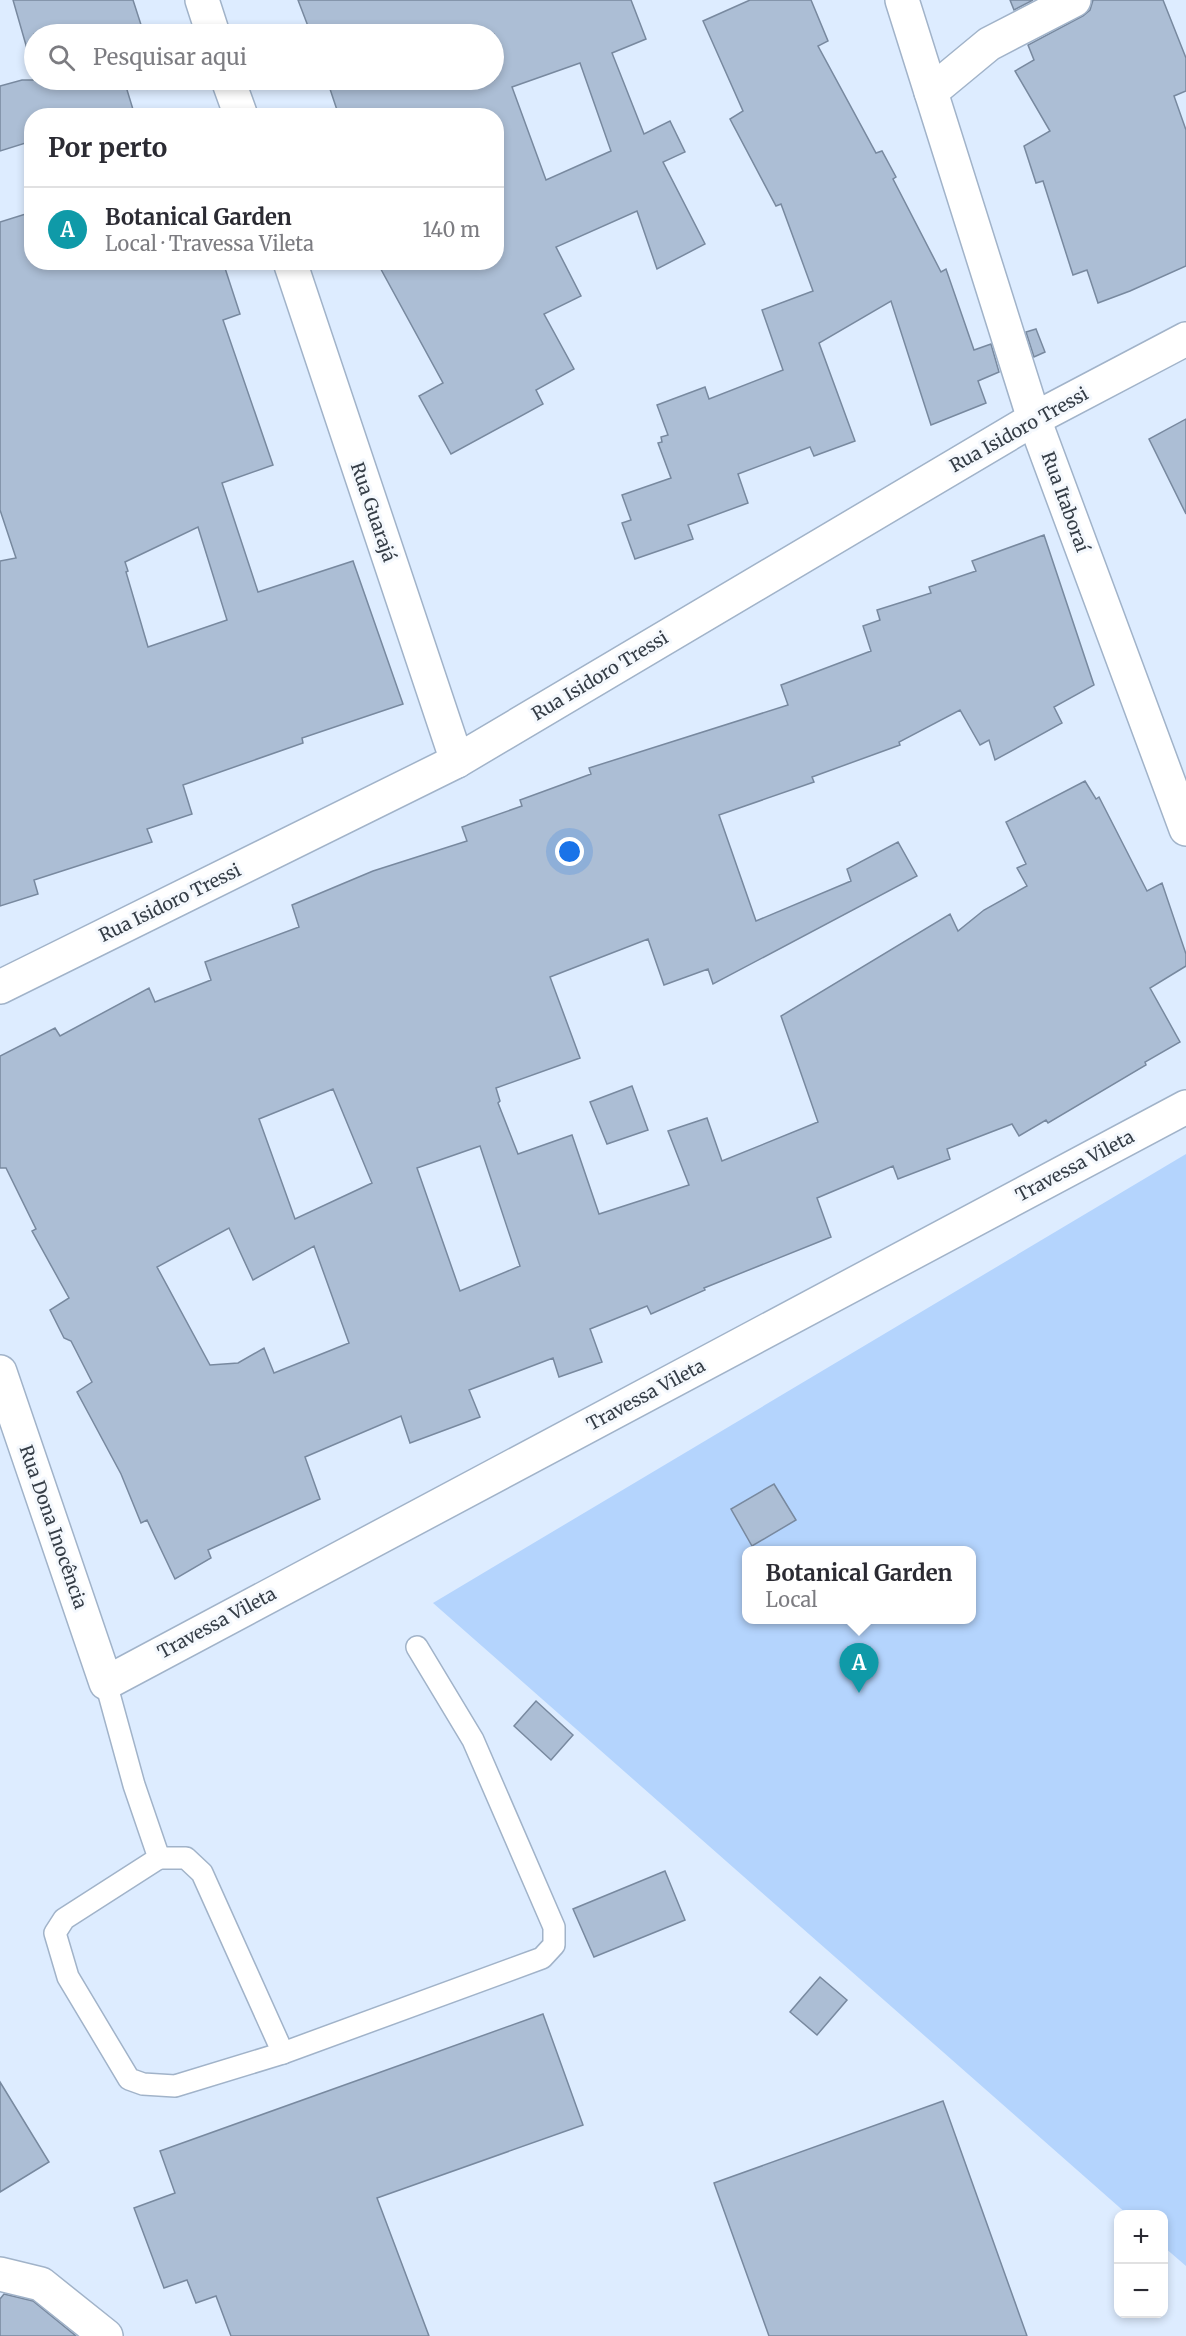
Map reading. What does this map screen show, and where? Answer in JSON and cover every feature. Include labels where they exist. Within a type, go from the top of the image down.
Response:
[{"type":"street","points":[[202,0],[210,24]]},
{"type":"street","name":"Rua Itaboraí","points":[[902,0],[1034,419],[1186,829]]},
{"type":"street","points":[[931,92],[989,44],[1074,0]]},
{"type":"street","points":[[231,90],[237,108]]},
{"type":"street","name":"Rua Guarajá","points":[[293,270],[457,761]]},
{"type":"street","name":"Rua Isidoro Tressi","points":[[0,987],[457,761],[1034,419],[1186,339]]},
{"type":"street","name":"Travessa Vileta","points":[[106,1683],[1186,1107]]},
{"type":"street","name":"Rua Dona Inocência","points":[[0,1372],[106,1683]]},
{"type":"street","points":[[0,2274],[41,2284],[106,2336]]},
{"type":"lane","points":[[283,2053],[202,1873],[186,1858],[159,1858],[64,1919],[55,1933],[68,1977],[129,2079],[143,2084],[175,2086],[283,2053],[542,1958],[554,1945],[554,1927],[474,1740],[417,1647]]},
{"type":"lane","points":[[106,1683],[134,1785],[159,1858]]},
{"type":"shaded area","points":[[1186,1154],[1186,2266],[1168,2250],[1168,2210],[1122,2210],[433,1603]]},
{"type":"building","points":[[13,0],[133,0],[141,24],[24,24],[24,38]]},
{"type":"building","points":[[298,0],[631,0],[646,39],[612,53],[644,134],[670,121],[685,152],[663,162],[705,244],[657,269],[637,211],[556,247],[581,296],[544,314],[574,369],[536,390],[543,404],[451,454],[419,396],[443,383],[381,270],[504,270],[504,108],[336,108],[330,90],[504,90],[504,24],[307,24]],"holes":[[[580,63],[611,151],[546,180],[512,87]]]},
{"type":"building","points":[[750,0],[811,0],[828,41],[818,46],[876,153],[882,151],[896,177],[893,179],[941,272],[946,269],[974,350],[991,344],[999,372],[978,381],[986,403],[931,425],[891,301],[819,343],[855,441],[814,456],[810,447],[738,474],[748,503],[688,525],[693,539],[635,559],[622,523],[631,520],[622,495],[671,478],[658,443],[662,442],[661,437],[668,435],[657,405],[705,387],[709,399],[783,370],[762,310],[813,291],[781,204],[776,206],[730,119],[743,111],[703,21]]},
{"type":"building","points":[[1010,0],[1033,0],[1014,10]]},
{"type":"building","points":[[1093,0],[1163,0],[1186,58],[1186,91],[1174,96],[1186,130],[1186,266],[1098,303],[1087,270],[1073,275],[1043,181],[1036,183],[1024,146],[1050,131],[1015,71],[1034,60],[1028,45],[1083,16],[1090,10]]},
{"type":"building","points":[[24,80],[24,90],[127,90],[133,108],[24,108],[24,144],[0,151],[0,86]]},
{"type":"building","points":[[24,214],[24,270],[226,270],[240,314],[223,320],[273,465],[222,483],[258,592],[353,561],[403,704],[302,738],[303,743],[183,785],[192,814],[147,829],[152,842],[34,880],[38,894],[0,906],[0,561],[16,558],[0,510],[0,222]],"holes":[[[198,527],[227,620],[148,647],[125,562]]]},
{"type":"building","points":[[1036,329],[1045,352],[1034,357],[1026,332]]},
{"type":"building","points":[[1186,419],[1186,514],[1149,439]]},
{"type":"building","points":[[1044,535],[1094,685],[1054,707],[1062,723],[995,760],[989,740],[980,745],[960,710],[899,742],[900,745],[812,777],[814,782],[719,815],[756,921],[851,881],[847,869],[898,842],[917,876],[713,984],[708,969],[664,985],[648,939],[550,977],[580,1058],[496,1088],[500,1101],[498,1103],[518,1154],[572,1135],[599,1214],[689,1185],[668,1131],[707,1118],[722,1161],[818,1122],[781,1016],[950,914],[958,931],[984,910],[1027,886],[1017,868],[1026,864],[1006,822],[1085,781],[1096,799],[1099,797],[1147,891],[1162,883],[1186,954],[1186,966],[1150,988],[1180,1042],[1145,1062],[1146,1065],[1048,1123],[1046,1120],[1019,1136],[1012,1124],[947,1149],[950,1159],[898,1179],[893,1166],[817,1198],[831,1237],[704,1288],[705,1290],[651,1314],[647,1306],[590,1329],[602,1362],[559,1377],[553,1358],[469,1390],[480,1417],[410,1443],[401,1416],[305,1457],[320,1499],[208,1550],[211,1558],[175,1579],[147,1520],[141,1523],[121,1474],[77,1392],[92,1382],[71,1341],[64,1338],[50,1310],[69,1298],[32,1231],[36,1229],[6,1168],[0,1168],[0,1056],[55,1028],[60,1036],[149,988],[155,1002],[211,980],[205,962],[299,927],[292,905],[373,871],[467,841],[462,827],[522,806],[520,800],[591,774],[589,768],[788,705],[781,685],[871,651],[863,626],[880,620],[877,610],[931,593],[929,587],[976,571],[972,561]],"holes":[[[333,1089],[372,1183],[295,1219],[259,1119]],[[480,1146],[520,1266],[460,1291],[417,1168]],[[229,1228],[253,1280],[314,1246],[349,1343],[274,1373],[264,1348],[238,1363],[210,1365],[157,1267]]]},
{"type":"building","points":[[632,1086],[648,1130],[607,1144],[590,1102]]},
{"type":"building","points":[[774,1484],[796,1520],[752,1546],[731,1509]]},
{"type":"building","points":[[536,1701],[573,1735],[551,1760],[514,1726]]},
{"type":"building","points":[[665,1871],[685,1920],[594,1957],[573,1909]]},
{"type":"building","points":[[820,1977],[847,2000],[817,2035],[790,2012]]},
{"type":"building","points":[[543,2014],[583,2125],[377,2198],[429,2336],[231,2336],[216,2296],[196,2303],[187,2280],[164,2288],[134,2208],[175,2193],[160,2151]]},
{"type":"building","points":[[0,2082],[49,2162],[0,2192]]},
{"type":"building","points":[[943,2101],[1027,2336],[769,2336],[714,2183]]},
{"type":"building","points":[[4,2294],[33,2301],[76,2336],[0,2336],[0,2299]]},
{"type":"place","name":"Botanical Garden","points":[[859,1693]]}]
